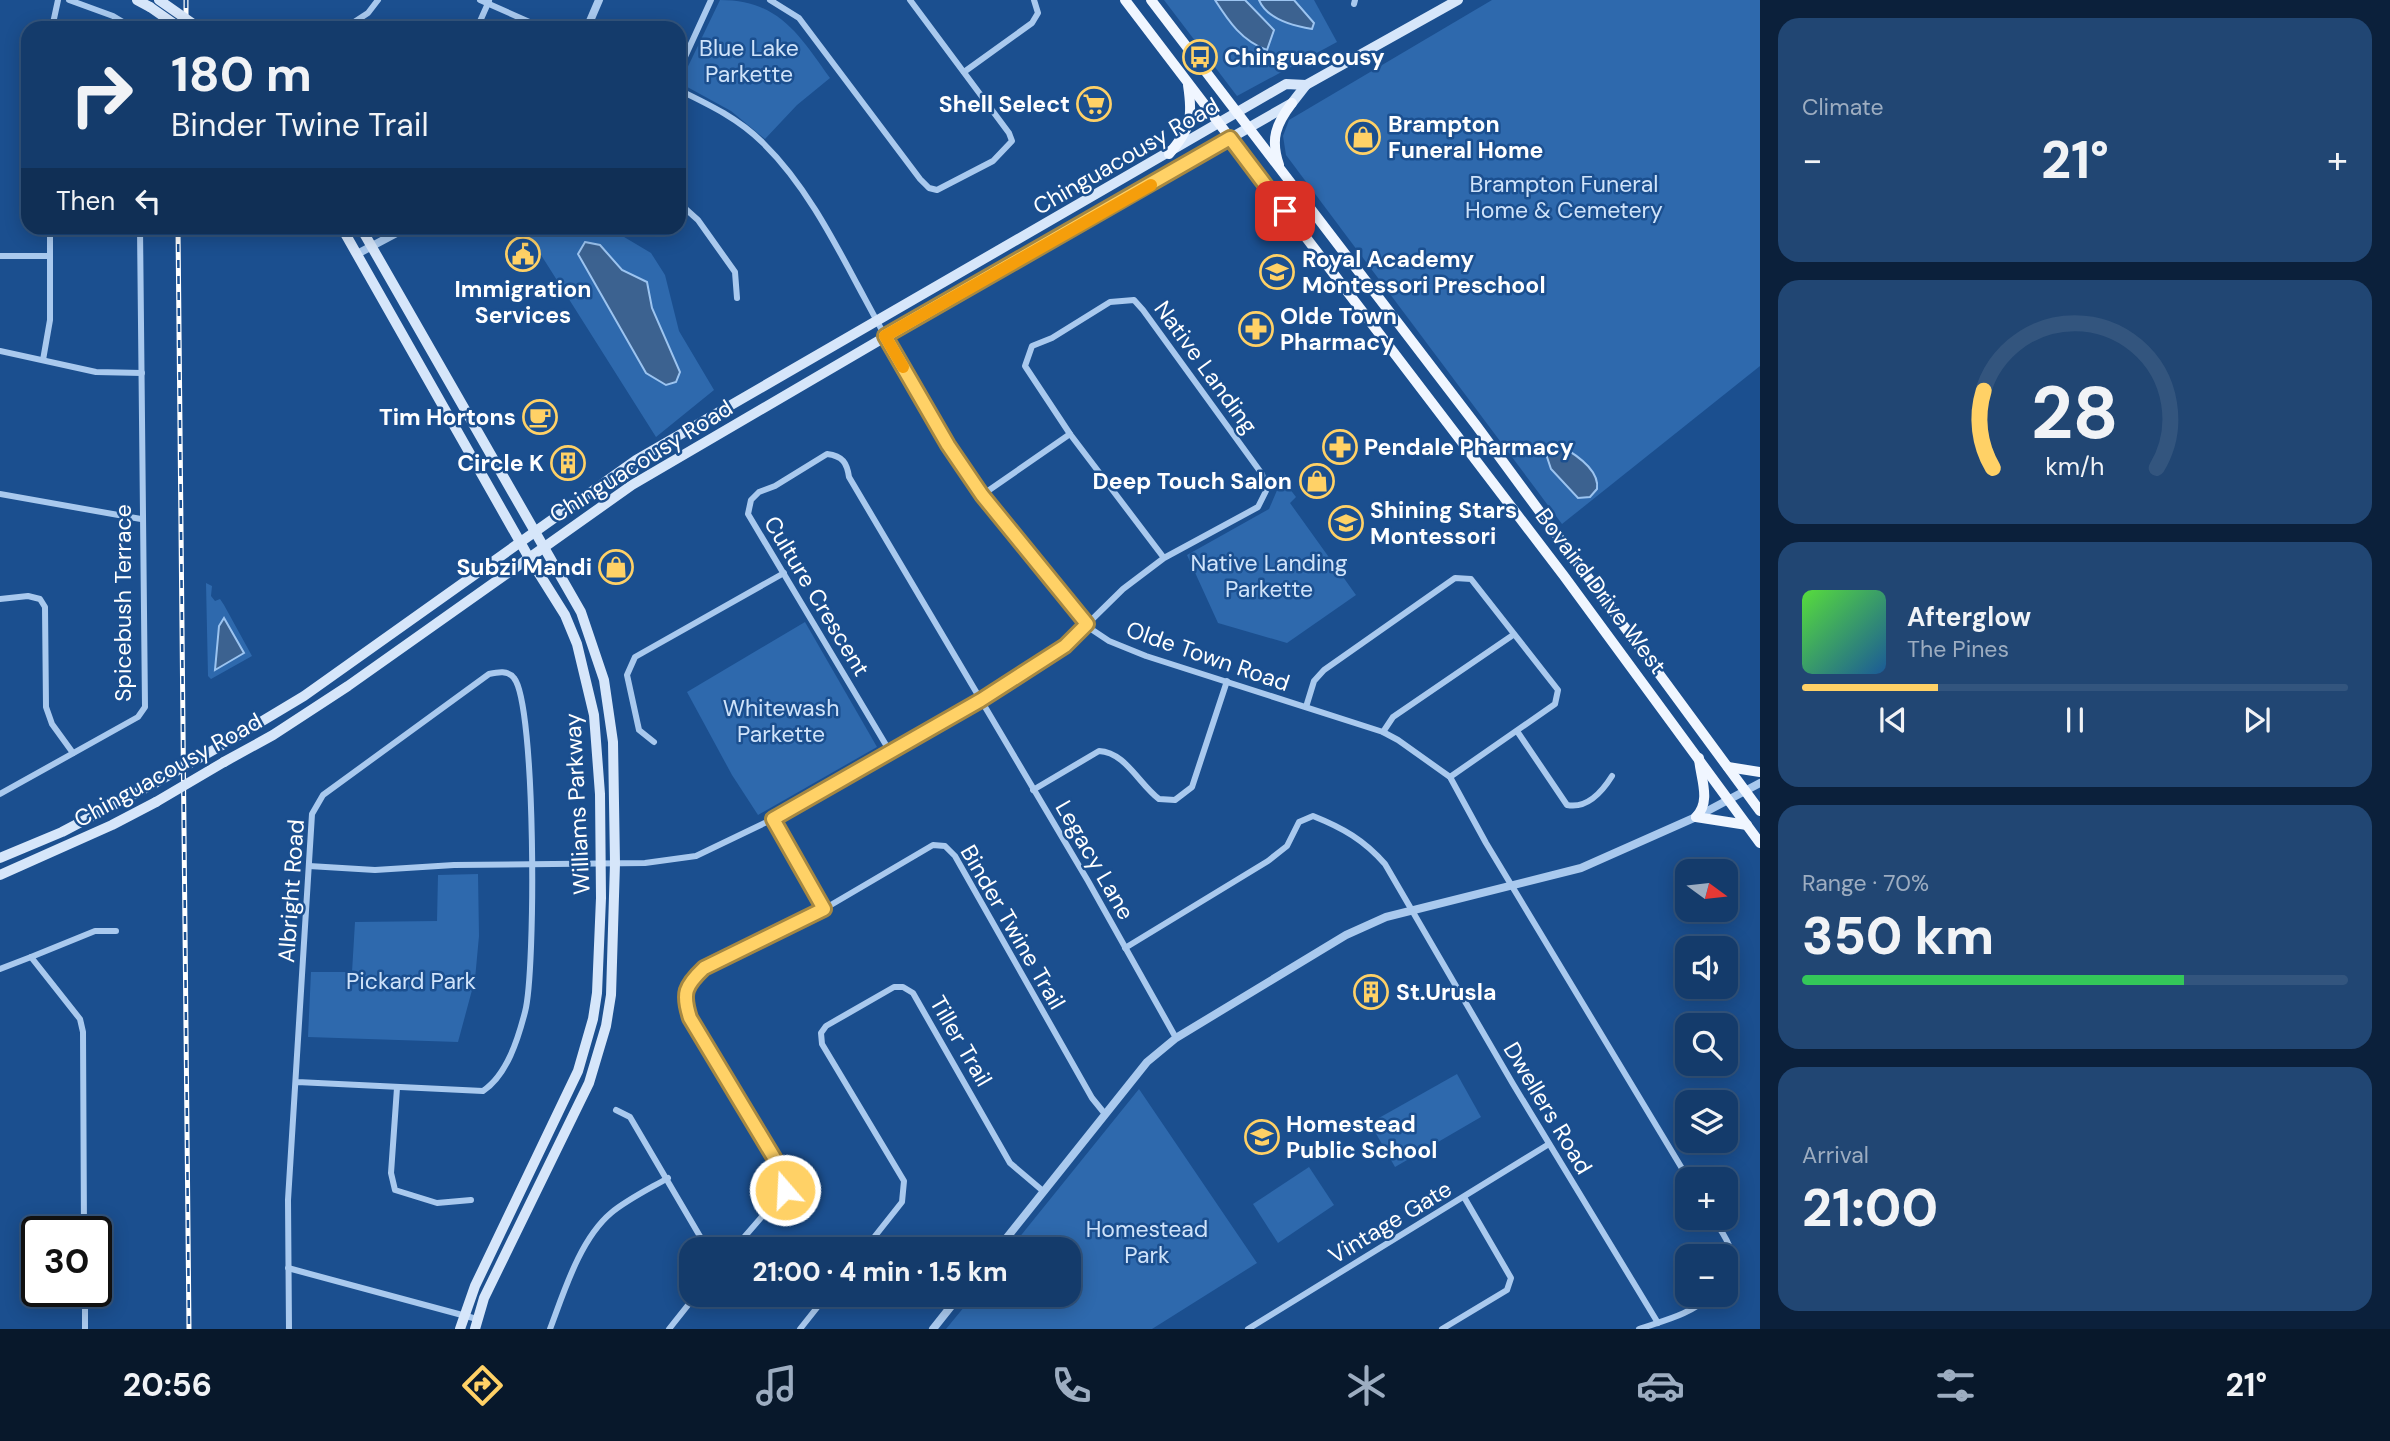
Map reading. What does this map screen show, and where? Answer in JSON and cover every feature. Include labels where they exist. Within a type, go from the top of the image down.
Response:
[{"type":"main road","points":[[137,0],[170,21]]},
{"type":"main road","points":[[159,0],[188,21]]},
{"type":"main road","name":"Bovaird Drive West","points":[[1125,0],[1373,321],[1699,758],[1760,844]]},
{"type":"main road","name":"Bovaird Drive West","points":[[1151,0],[1282,175],[1388,309],[1760,811]]},
{"type":"main road","name":"Chinguacousy Road","points":[[0,875],[112,825],[273,735],[348,686],[528,556],[632,485],[1246,127],[1292,103],[1306,85],[1458,0]]},
{"type":"main road","points":[[1169,154],[1183,138],[1190,121],[1188,82]]},
{"type":"main road","name":"Chinguacousy Road","points":[[0,858],[62,832],[155,783],[304,696],[627,466],[876,319],[1169,154],[1286,84],[1306,85]]},
{"type":"main road","points":[[1282,175],[1273,143],[1278,121],[1292,103]]},
{"type":"main road","name":"Williams Parkway","points":[[346,235],[528,556],[565,615],[587,678],[598,751],[601,864],[597,993],[586,1046],[564,1103],[462,1315],[460,1329]]},
{"type":"main road","name":"Williams Parkway","points":[[365,235],[490,450],[533,533],[581,612],[604,680],[616,778],[611,995],[596,1065],[484,1298],[476,1324]]},
{"type":"main road","points":[[1373,321],[1388,309]]},
{"type":"main road","points":[[1696,817],[1703,809],[1704,794],[1699,758]]},
{"type":"main road","points":[[1728,767],[1760,772]]},
{"type":"main road","points":[[1696,817],[1747,825]]},
{"type":"street","points":[[54,21],[58,0]]},
{"type":"street","points":[[69,0],[121,21]]},
{"type":"street","points":[[356,21],[368,13],[378,0]]},
{"type":"street","points":[[480,0],[528,21]]},
{"type":"street","points":[[590,21],[599,0]]},
{"type":"street","points":[[686,54],[711,0]]},
{"type":"street","points":[[770,0],[799,18],[929,188],[943,189],[993,161],[1012,141],[910,0]]},
{"type":"street","points":[[964,72],[1032,23],[1038,13],[1034,0]]},
{"type":"street","points":[[480,21],[489,2]]},
{"type":"street","name":"Olde Town Road","points":[[686,93],[726,113],[765,144],[827,228],[948,445],[982,495],[1087,624],[1109,640],[1146,656],[1383,732],[1398,740],[1450,777],[1513,885]]},
{"type":"street","points":[[686,209],[698,220],[735,272],[737,298]]},
{"type":"street","points":[[44,360],[50,320],[50,235]]},
{"type":"street","name":"Spicebush Terrace","points":[[0,794],[138,717],[145,707],[140,235]]},
{"type":"street","points":[[357,254],[393,235]]},
{"type":"street","points":[[0,256],[50,256]]},
{"type":"street","name":"Native Landing","points":[[309,866],[375,870],[532,863],[601,864],[696,856],[773,819],[889,750],[981,700],[1065,646],[1123,589],[1164,558],[1258,506],[1264,498],[1266,482],[1134,300],[1110,302],[1063,333],[1032,346],[1025,366],[1028,376],[1164,558]]},
{"type":"street","points":[[0,351],[96,372],[142,373]]},
{"type":"street","points":[[982,495],[1070,434]]},
{"type":"street","name":"Culture Crescent","points":[[889,750],[748,514],[751,500],[760,492],[775,486],[827,454],[835,455],[847,466],[849,477],[981,700]]},
{"type":"street","points":[[0,494],[141,519]]},
{"type":"street","points":[[654,742],[639,730],[627,676],[635,657],[784,573]]},
{"type":"street","points":[[1306,707],[1314,681],[1324,670],[1455,578],[1471,579],[1558,690],[1555,704],[1450,777]]},
{"type":"street","points":[[0,599],[27,596],[40,599],[45,607],[46,707],[52,724],[73,753]]},
{"type":"street","points":[[1383,732],[1393,717],[1513,635]]},
{"type":"street","name":"Albright Road","points":[[289,1329],[288,1200],[312,814],[316,802],[489,674],[498,672],[514,677],[525,717],[529,746],[532,863]]},
{"type":"street","points":[[1033,790],[1099,751],[1118,757],[1159,799],[1175,800],[1192,787],[1227,681]]},
{"type":"street","name":"Legacy Lane","points":[[981,700],[1176,1038]]},
{"type":"street","points":[[1517,731],[1567,805],[1577,807],[1601,793],[1612,776]]},
{"type":"street","points":[[1007,1237],[1147,1062],[1176,1038],[1346,935],[1386,917],[1581,868],[1696,817],[1760,783]]},
{"type":"street","name":"Dwellers Road","points":[[1125,948],[1268,861],[1287,846],[1299,822],[1313,816],[1341,827],[1366,843],[1385,864],[1549,1144],[1658,1323]]},
{"type":"street","points":[[773,819],[824,909]]},
{"type":"street","name":"Binder Twine Trail","points":[[744,1237],[785,1190],[786,1181],[690,1018],[684,1000],[689,983],[704,968],[824,909],[933,845],[946,846],[955,856],[1092,1098],[1105,1114]]},
{"type":"street","points":[[297,1082],[483,1091],[498,1078],[525,1013],[529,989],[532,863]]},
{"type":"street","points":[[1513,885],[1681,1167]]},
{"type":"street","points":[[0,969],[95,931],[116,931]]},
{"type":"street","points":[[31,957],[79,1019],[83,1032],[84,1216]]},
{"type":"street","name":"Tiller Trail","points":[[874,1237],[902,1202],[904,1181],[822,1044],[821,1033],[826,1026],[894,987],[903,987],[913,993],[1010,1163],[1044,1191]]},
{"type":"street","points":[[397,1088],[391,1173],[395,1189],[436,1203],[471,1200]]},
{"type":"street","points":[[616,1110],[630,1117],[701,1237]]},
{"type":"street","name":"Vintage Gate","points":[[1248,1329],[1549,1144]]},
{"type":"street","points":[[550,1329],[582,1254],[596,1230],[611,1213],[668,1178]]},
{"type":"street","points":[[1442,1329],[1507,1290],[1511,1278],[1464,1197]]},
{"type":"street","points":[[288,1268],[462,1315],[476,1324]]},
{"type":"street","points":[[85,1307],[85,1329]]},
{"type":"street","points":[[669,1329],[686,1307]]},
{"type":"street","points":[[800,1329],[817,1307]]},
{"type":"street","points":[[933,1329],[950,1307]]},
{"type":"street","points":[[1639,1329],[1686,1313],[1694,1307]]},
{"type":"green space","name":"Blue Lake Parkette","points":[[720,0],[758,6],[773,13],[797,34],[830,78],[797,105],[765,139],[731,111],[686,86],[686,71]]},
{"type":"green space","points":[[1164,0],[1314,0],[1337,42],[1237,96]]},
{"type":"green space","name":"Brampton Funeral Home & Cemetery","points":[[1492,0],[1760,0],[1760,366],[1562,524],[1286,155],[1283,136],[1289,120]]},
{"type":"green space","points":[[528,235],[621,235],[651,253],[665,275],[679,331],[714,390],[656,437]]},
{"type":"green space","name":"Native Landing Parkette","points":[[1286,484],[1296,497],[1290,503],[1356,595],[1287,643],[1218,623],[1187,555],[1269,509],[1278,488]]},
{"type":"green space","points":[[206,583],[212,586],[211,596],[215,601],[220,599],[224,605],[252,656],[211,679],[208,676]]},
{"type":"green space","name":"Whitewash Parkette","points":[[805,622],[877,747],[758,815],[732,775],[687,692]]},
{"type":"green space","name":"Pickard Park","points":[[478,874],[479,936],[475,979],[458,1042],[308,1037],[311,972],[352,972],[355,922],[437,921],[438,875]]},
{"type":"green space","points":[[1457,1074],[1481,1117],[1395,1167],[1370,1123]]},
{"type":"green space","name":"Homestead Park","points":[[1139,1089],[1257,1263],[1152,1329],[946,1329],[964,1307],[1081,1307],[1081,1237],[1020,1237]]},
{"type":"green space","points":[[1309,1167],[1334,1205],[1278,1243],[1253,1204]]},
{"type":"shaded area","points":[[1215,0],[1245,0],[1274,30],[1267,50],[1243,36]]},
{"type":"shaded area","points":[[1259,0],[1294,0],[1314,23],[1312,29],[1289,24],[1274,17]]},
{"type":"shaded area","points":[[585,242],[600,245],[622,270],[647,282],[652,308],[680,372],[676,382],[666,385],[646,373],[578,254]]},
{"type":"shaded area","points":[[1557,444],[1590,468],[1597,482],[1597,489],[1590,497],[1578,498],[1551,469],[1544,448]]},
{"type":"shaded area","points":[[224,618],[244,653],[215,670],[219,626]]},
{"type":"railway","points":[[186,0],[186,21]]},
{"type":"railway","points":[[178,235],[189,1329]]},
{"type":"slow traffic","points":[[903,367],[885,336],[1151,185]]},
{"type":"place","name":"Chinguacousy","points":[[1200,57]]},
{"type":"place","name":"Shell Select","points":[[1094,104]]},
{"type":"place","name":"Brampton Funeral Home","points":[[1363,137]]},
{"type":"place","name":"Immigration Services","points":[[523,254]]},
{"type":"place","name":"Royal Academy Montessori Preschool","points":[[1277,272]]},
{"type":"place","name":"Olde Town Pharmacy","points":[[1256,329]]},
{"type":"place","name":"Tim Hortons","points":[[540,417]]},
{"type":"place","name":"Pendale Pharmacy","points":[[1340,447]]},
{"type":"place","name":"Circle K","points":[[568,463]]},
{"type":"place","name":"Deep Touch Salon","points":[[1317,481]]},
{"type":"place","name":"Shining Stars Montessori","points":[[1346,523]]},
{"type":"place","name":"Subzi Mandi","points":[[616,567]]},
{"type":"place","name":"St.Urusla","points":[[1371,992]]},
{"type":"place","name":"Homestead Public School","points":[[1262,1137]]},
{"type":"route","points":[[785,1190],[786,1181],[776,1161],[690,1018],[684,1000],[689,983],[704,968],[824,909],[773,819],[889,750],[981,700],[1065,646],[1087,624],[982,495],[948,445],[885,336],[1230,138],[1285,211]]}]
